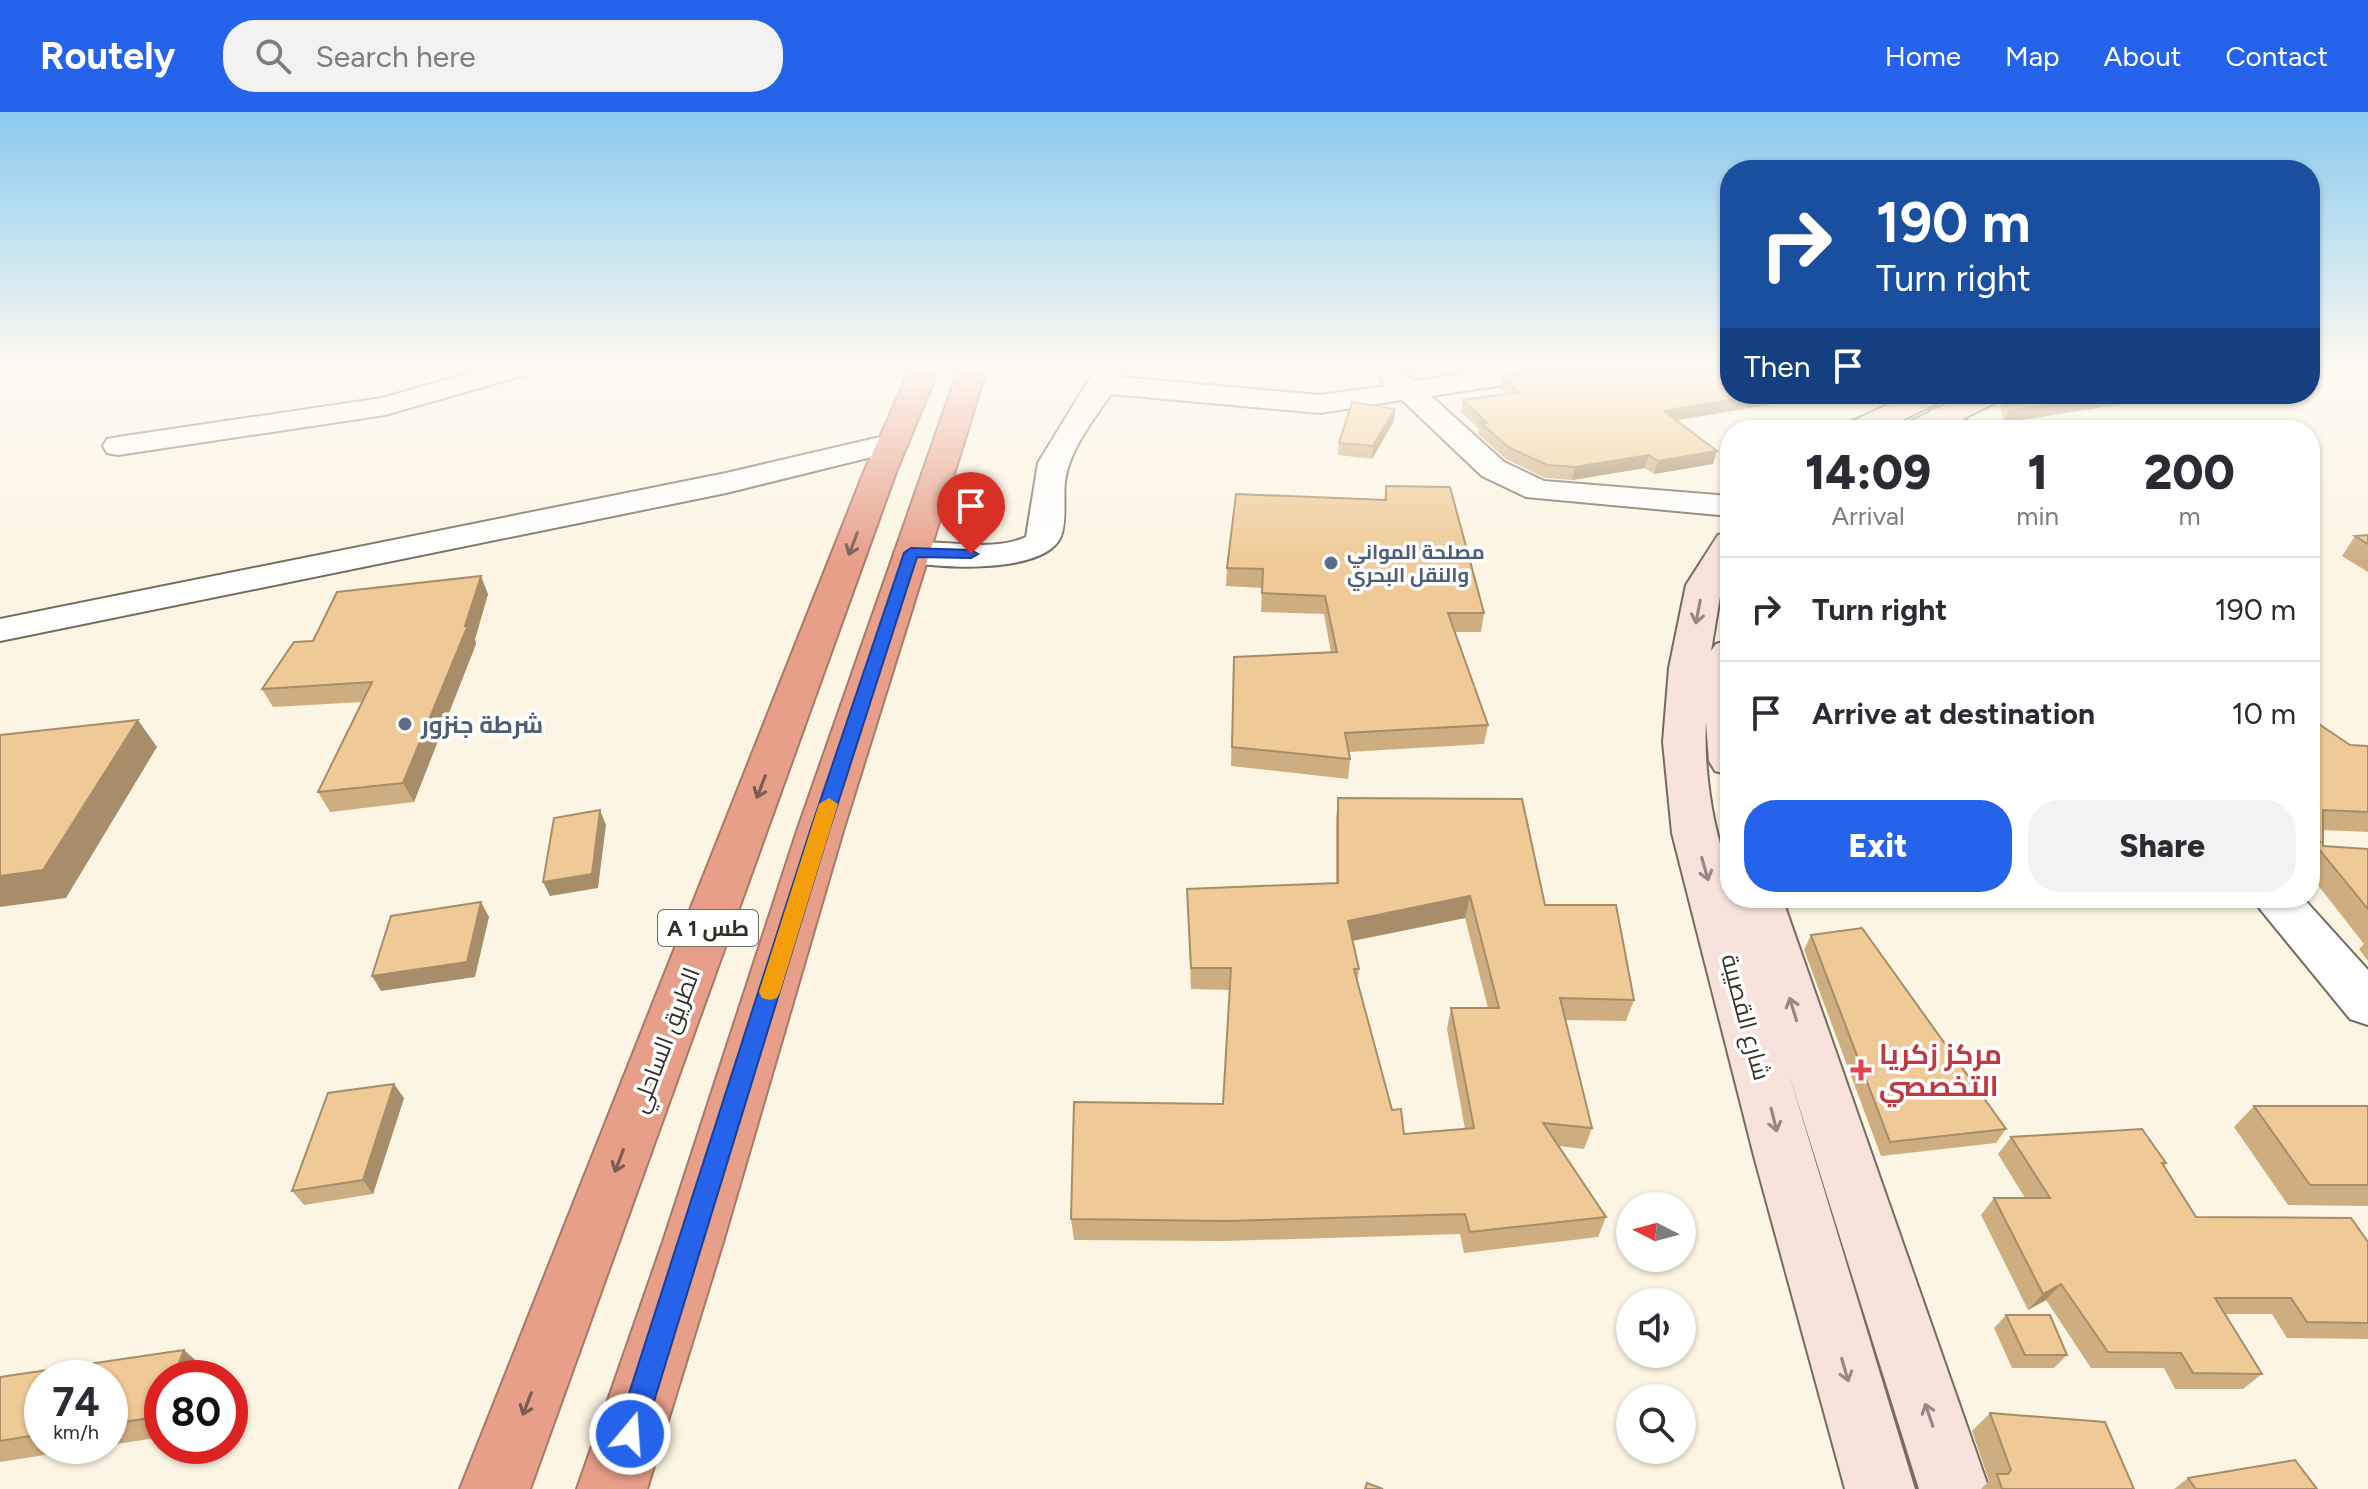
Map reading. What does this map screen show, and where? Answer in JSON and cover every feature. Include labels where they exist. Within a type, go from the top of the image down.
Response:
[{"type":"highway","name":"الطريق الساحلي","points":[[495,1489],[898,432]]},
{"type":"highway","name":"A 1 طس","points":[[612,1489],[698,1227],[820,831],[951,432]]},
{"type":"street","points":[[118,446],[210,432]]},
{"type":"street","points":[[911,553],[1001,555],[1027,552],[1039,547],[1044,538],[1053,464],[1072,432]]},
{"type":"street","points":[[1453,432],[1493,469],[1537,490],[1720,505]]},
{"type":"street","points":[[0,630],[711,486],[887,457]]},
{"type":"street","points":[[0,652],[711,504],[887,457]]},
{"type":"street","name":"شارع القصيبة","points":[[1720,559],[1704,585],[1689,668],[1684,742],[1695,833],[1783,1156],[1880,1489]]},
{"type":"street","points":[[1761,908],[1954,1489]]},
{"type":"street","points":[[2284,908],[2368,1005]]},
{"type":"building","points":[[1342,432],[1381,432],[1373,446],[1339,443]]},
{"type":"building","points":[[1491,432],[1692,432],[1717,451],[1658,461],[1649,455],[1575,467],[1547,465],[1508,447]]},
{"type":"building","points":[[1386,486],[1450,487],[1484,613],[1448,613],[1488,725],[1345,733],[1350,759],[1232,747],[1234,657],[1337,652],[1325,596],[1262,593],[1263,569],[1227,568],[1236,494],[1386,500]]},
{"type":"building","points":[[2368,535],[2368,544],[2355,536]]},
{"type":"building","points":[[481,576],[465,626],[468,625],[403,783],[318,792],[372,682],[262,689],[294,642],[313,641],[337,592]]},
{"type":"building","points":[[138,720],[43,870],[0,876],[0,735]]},
{"type":"building","points":[[2320,725],[2350,745],[2368,746],[2368,812],[2323,810],[2323,846],[2368,849],[2368,909],[2320,851]]},
{"type":"building","points":[[1338,798],[1522,799],[1545,905],[1616,905],[1634,1000],[1560,998],[1592,1128],[1543,1123],[1606,1217],[1470,1232],[1465,1214],[1225,1221],[1071,1219],[1074,1102],[1223,1104],[1231,968],[1191,968],[1187,889],[1338,883]],"holes":[[[1470,896],[1499,1008],[1451,1008],[1474,1128],[1404,1134],[1401,1109],[1392,1110],[1354,969],[1359,969],[1348,921]]]},
{"type":"building","points":[[600,810],[592,874],[543,882],[554,818]]},
{"type":"building","points":[[481,902],[467,962],[372,976],[391,916]]},
{"type":"building","points":[[1862,928],[2006,1129],[1890,1142],[1811,935]]},
{"type":"building","points":[[394,1084],[363,1180],[292,1191],[328,1093]]},
{"type":"building","points":[[2254,1106],[2368,1106],[2368,1185],[2310,1185]]},
{"type":"building","points":[[2142,1129],[2166,1163],[2162,1163],[2196,1217],[2351,1218],[2368,1242],[2368,1323],[2307,1322],[2291,1298],[2215,1298],[2262,1374],[2193,1373],[2181,1353],[2108,1352],[2061,1284],[2043,1294],[1994,1198],[2050,1198],[2011,1137]]},
{"type":"building","points":[[2006,1315],[2050,1315],[2067,1355],[2025,1355]]},
{"type":"building","points":[[184,1350],[180,1360],[144,1360],[144,1419],[128,1421],[128,1360],[116,1360]]},
{"type":"building","points":[[24,1373],[24,1437],[0,1441],[0,1377]]},
{"type":"building","points":[[1990,1413],[2105,1422],[2134,1489],[2002,1489],[1997,1474],[2008,1474],[2011,1470]]},
{"type":"building","points":[[2295,1460],[2317,1489],[2196,1489],[2188,1478]]},
{"type":"building","points":[[1367,1483],[1383,1489],[1365,1489]]},
{"type":"slow traffic","points":[[770,992],[829,804]]},
{"type":"place","name":"مصلحة المواني والنقل البحري","points":[[1331,563]]},
{"type":"place","name":"شرطة جنزور","points":[[405,724]]},
{"type":"place","name":"مركز زكريا التخصصي","points":[[1861,1070]]},
{"type":"route","points":[[630,1434],[911,553],[971,554]]}]
